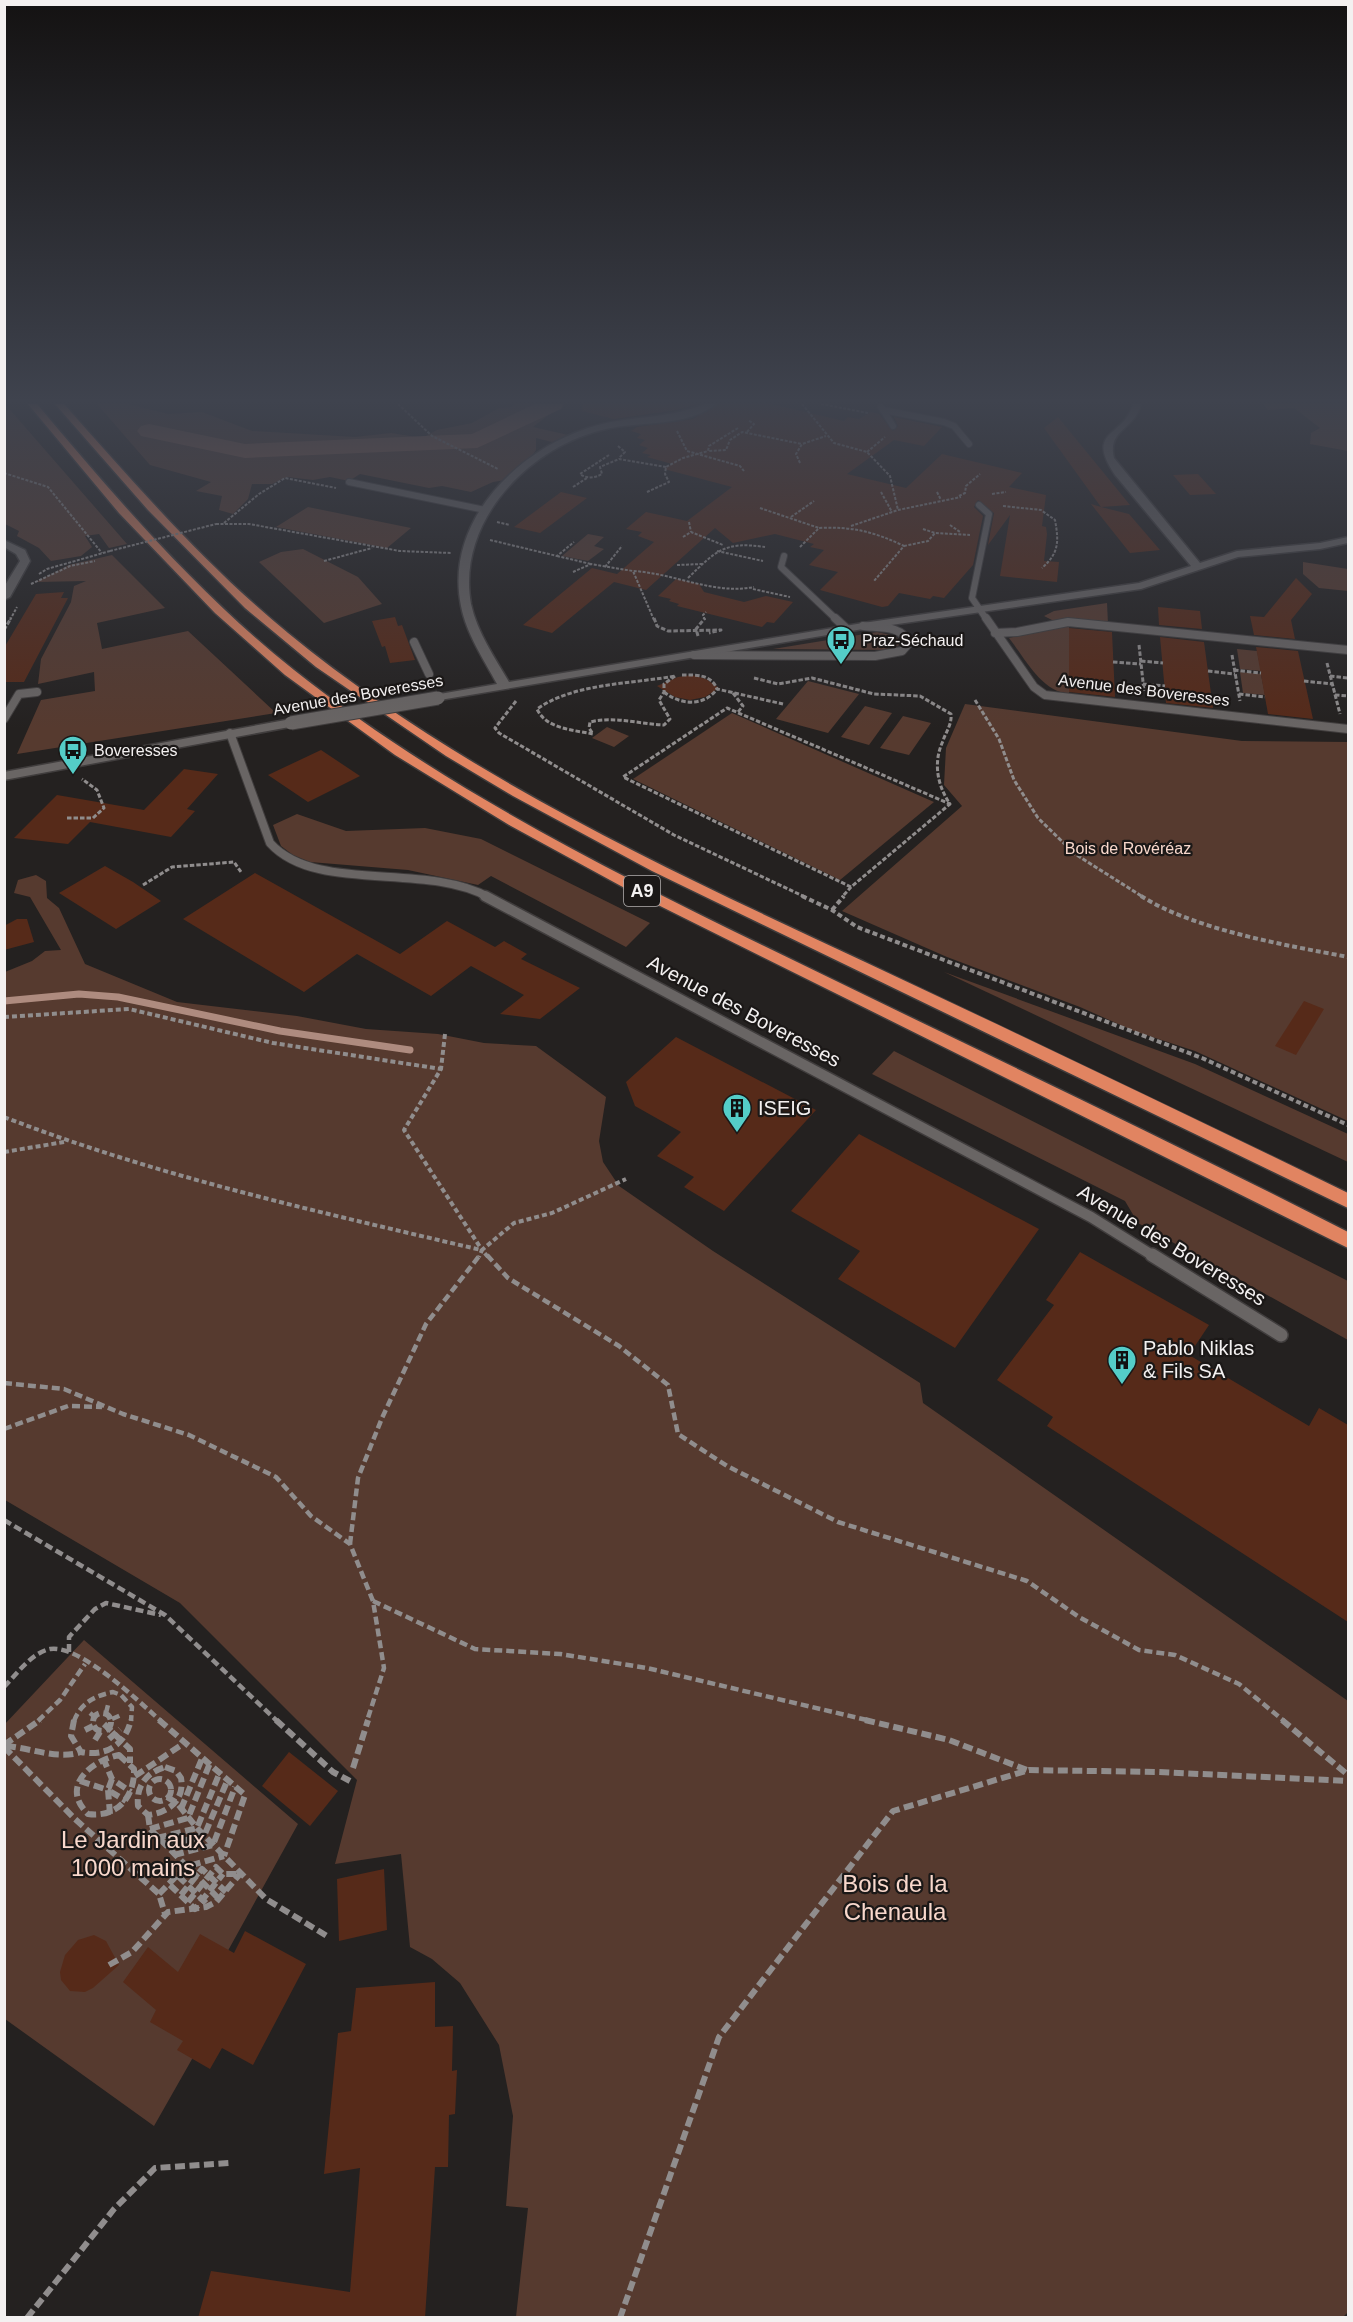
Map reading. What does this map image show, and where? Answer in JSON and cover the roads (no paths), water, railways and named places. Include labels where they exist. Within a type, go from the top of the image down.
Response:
[{"type":"highway","name":"A9","points":[[124,512],[220,613],[325,700],[421,766],[550,843],[665,903],[1180,1155],[1348,1242]]},
{"type":"highway","name":"A9","points":[[155,512],[256,612],[349,685],[405,725],[478,770],[564,819],[722,901],[1348,1201]]},
{"type":"street","points":[[483,512],[467,553],[464,575],[467,608],[509,686]]},
{"type":"street","points":[[1152,512],[1198,567]]},
{"type":"street","name":"Avenue des Boveresses","points":[[4,776],[291,723],[863,626],[1141,586],[1237,554],[1320,546],[1348,540]]},
{"type":"street","points":[[4,543],[21,552],[25,561],[4,597]]},
{"type":"lane","points":[[978,610],[972,598],[985,537],[989,514],[987,512]]},
{"type":"lane","points":[[784,556],[781,567],[847,629]]},
{"type":"lane","name":"Avenue des Boveresses","points":[[978,610],[1034,687],[1045,695],[1348,729]]},
{"type":"lane","points":[[995,633],[1017,632],[1068,622],[1348,650]]},
{"type":"lane","points":[[690,655],[875,656],[902,651],[909,644],[907,637],[897,631],[863,626]]},
{"type":"lane","points":[[414,642],[429,674]]},
{"type":"lane","points":[[4,719],[19,694],[37,692]]},
{"type":"lane","name":"Avenue des Boveresses","points":[[230,734],[270,843],[274,850],[286,858],[308,867],[402,876],[469,888],[490,898],[752,1040],[1091,1217],[1281,1335]]},
{"type":"waterway","points":[[4,1001],[79,994],[118,997],[280,1031],[410,1050]]},
{"type":"place","name":"Praz-Séchaud","points":[[841,666]]},
{"type":"place","name":"Boveresses","points":[[73,776]]},
{"type":"place","name":"ISEIG","points":[[737,1134]]},
{"type":"place","name":"Pablo Niklas & Fils SA","points":[[1122,1386]]},
{"type":"park label","name":"Bois de Rovéréaz","points":[[1128,848]]},
{"type":"park label","name":"Le Jardin aux 1000 mains","points":[[133,1853]]},
{"type":"park label","name":"Bois de la Chenaula","points":[[895,1897]]}]
